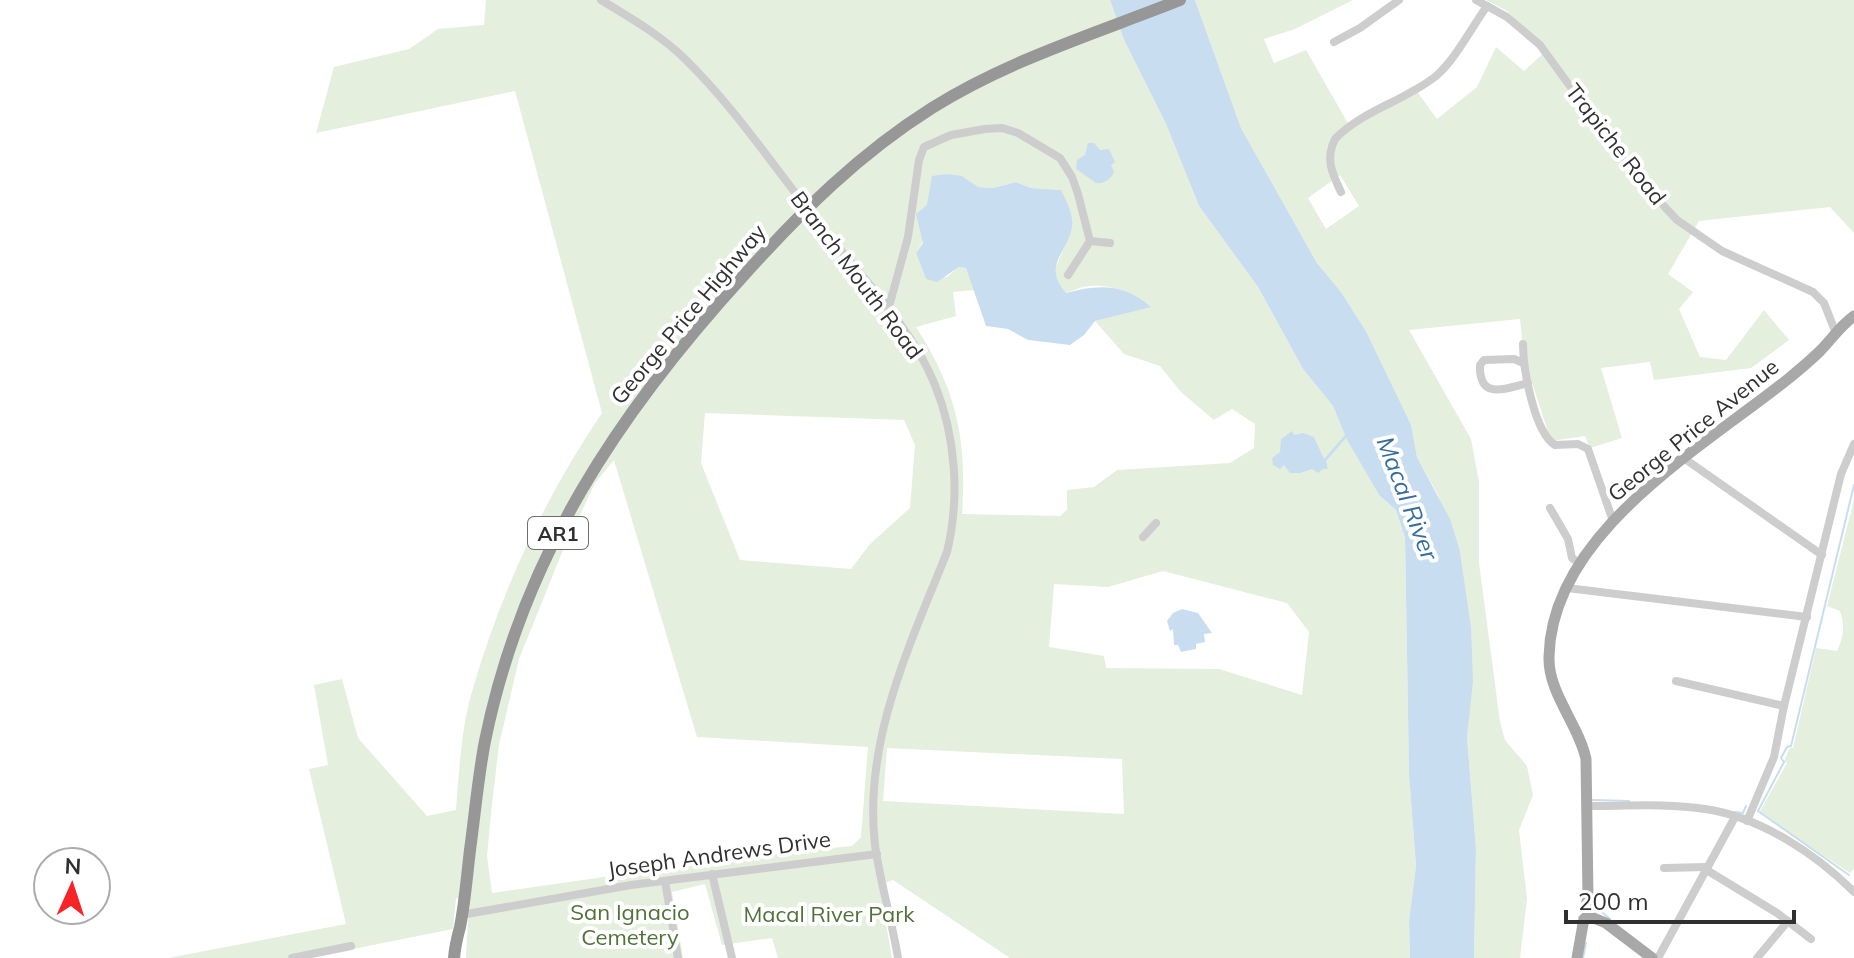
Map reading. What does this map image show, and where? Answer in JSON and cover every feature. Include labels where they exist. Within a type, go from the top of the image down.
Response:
[{"type":"highway","name":"George Price Highway","points":[[459,929],[481,764],[491,714],[515,635],[548,551],[590,473],[653,381],[806,207],[885,140],[932,108],[999,72],[1180,0]]},
{"type":"highway","name":"AR1","points":[[454,958],[459,929]]},
{"type":"highway","name":"AR1","points":[[459,929],[462,958]]},
{"type":"main road","name":"George Price Avenue","points":[[1577,958],[1586,918],[1587,771],[1584,748],[1554,684],[1549,664],[1552,632],[1567,588],[1579,563],[1613,521],[1685,459],[1803,367],[1835,331],[1854,316]]},
{"type":"main road","points":[[1586,918],[1641,958]]},
{"type":"main road","points":[[1586,918],[1606,923],[1655,958]]},
{"type":"street","name":"Branch Mouth Road","points":[[601,0],[683,57],[745,124],[917,349],[936,388],[951,445],[955,492],[947,552],[910,642],[883,731],[876,782],[874,828],[877,854]]},
{"type":"street","points":[[1334,42],[1399,0]]},
{"type":"street","name":"Trapiche Road","points":[[1476,0],[1507,17],[1540,45],[1634,174],[1677,220],[1722,251],[1813,292],[1824,303],[1835,331]]},
{"type":"street","points":[[1341,192],[1329,164],[1335,139],[1382,106],[1436,76],[1456,53],[1487,6]]},
{"type":"street","points":[[886,307],[890,303],[902,260],[919,160],[924,147],[951,135],[1002,128],[1018,133],[1060,158],[1078,194],[1090,241],[1068,275]]},
{"type":"street","points":[[1090,241],[1110,243]]},
{"type":"street","points":[[1523,344],[1523,363],[1544,433],[1551,443],[1578,444],[1588,449],[1613,521]]},
{"type":"street","points":[[1523,363],[1514,359],[1484,360],[1480,365],[1481,381],[1494,390],[1528,383]]},
{"type":"street","points":[[1747,821],[1771,769],[1844,462],[1854,444]]},
{"type":"street","points":[[1685,459],[1822,555]]},
{"type":"street","points":[[1550,508],[1568,539],[1572,558],[1579,563]]},
{"type":"street","points":[[1143,537],[1156,523]]},
{"type":"street","points":[[1567,588],[1807,617]]},
{"type":"street","points":[[1676,681],[1784,706]]},
{"type":"street","points":[[1587,806],[1689,807],[1735,817],[1807,854],[1853,887]]},
{"type":"street","points":[[1655,958],[1735,817]]},
{"type":"street","points":[[877,854],[898,958]]},
{"type":"street","name":"Joseph Andrews Drive","points":[[461,915],[712,874],[877,854]]},
{"type":"street","points":[[1664,868],[1706,868],[1811,939]]},
{"type":"street","points":[[712,874],[732,958]]},
{"type":"street","points":[[665,881],[678,958]]},
{"type":"street","points":[[1757,958],[1788,921]]},
{"type":"street","points":[[292,958],[351,946]]},
{"type":"green space","points":[[486,0],[1110,0],[1124,40],[1166,124],[1199,206],[1258,287],[1303,369],[1333,406],[1346,437],[1379,495],[1396,510],[1405,538],[1409,775],[1416,866],[1409,920],[1410,958],[1010,958],[893,880],[879,885],[892,958],[778,958],[772,938],[722,945],[705,884],[672,892],[683,958],[466,958],[469,903],[456,898],[453,929],[308,958],[168,958],[346,924],[309,769],[328,765],[314,685],[342,679],[358,738],[427,816],[456,810],[468,709],[495,621],[542,513],[602,413],[515,91],[316,133],[334,67],[409,49],[438,29],[484,25]],"holes":[[[962,176],[977,187],[993,188],[1016,182],[1031,188],[1061,190],[1065,246],[1054,279],[1065,293],[1087,286],[1106,286],[1130,293],[1150,306],[1095,321],[1124,354],[1160,366],[1181,392],[1214,420],[1232,409],[1255,424],[1254,448],[1230,463],[1117,470],[1094,487],[1067,490],[1067,510],[1060,516],[962,514],[963,462],[956,416],[941,373],[916,327],[956,316],[953,292],[974,290],[966,268],[959,267],[947,277],[926,279],[916,253]],[[705,413],[904,420],[915,445],[910,508],[870,544],[851,569],[740,560],[701,463]],[[614,460],[697,737],[868,747],[861,837],[852,846],[743,857],[492,893],[487,856],[499,745],[519,659],[561,555],[595,483]],[[1163,571],[1287,603],[1309,632],[1302,695],[1219,669],[1106,668],[1104,656],[1049,647],[1054,584],[1108,587]],[[887,748],[1122,759],[1124,814],[883,801]]]},
{"type":"green space","points":[[1195,0],[1353,0],[1295,29],[1264,39],[1274,63],[1306,50],[1349,125],[1413,86],[1437,119],[1477,87],[1496,47],[1524,71],[1547,50],[1507,11],[1486,0],[1854,0],[1854,233],[1830,207],[1699,221],[1668,274],[1693,292],[1679,309],[1700,357],[1726,360],[1764,310],[1789,340],[1751,368],[1654,380],[1650,362],[1601,368],[1622,438],[1590,448],[1585,436],[1551,441],[1524,358],[1520,319],[1409,330],[1471,439],[1479,482],[1479,563],[1500,722],[1505,740],[1527,766],[1533,795],[1519,830],[1527,899],[1520,958],[1474,958],[1476,848],[1467,737],[1471,626],[1460,551],[1438,495],[1417,457],[1411,426],[1366,331],[1341,292],[1317,263],[1241,128]],"holes":[[[1340,175],[1359,206],[1326,229],[1308,198]]]},
{"type":"green space","points":[[1854,500],[1854,869],[1850,873],[1759,813],[1787,763],[1784,761],[1790,748],[1793,748],[1816,648],[1837,651],[1841,641],[1843,626],[1840,611],[1827,606]]},
{"type":"water","name":"Macal River","points":[[1110,0],[1195,0],[1241,128],[1317,263],[1341,292],[1366,331],[1411,425],[1417,457],[1450,519],[1460,551],[1471,626],[1473,681],[1467,737],[1476,848],[1474,958],[1410,958],[1409,920],[1416,866],[1409,775],[1405,538],[1396,510],[1379,495],[1346,438],[1326,461],[1328,469],[1318,473],[1312,469],[1290,473],[1284,465],[1280,469],[1273,465],[1272,458],[1280,452],[1281,439],[1292,431],[1294,435],[1303,433],[1314,437],[1324,459],[1345,435],[1333,406],[1303,369],[1258,287],[1199,206],[1166,124],[1124,40]]},
{"type":"water","points":[[1088,143],[1094,143],[1100,150],[1109,149],[1115,162],[1111,165],[1113,175],[1104,182],[1096,183],[1076,169],[1077,160],[1085,155]]},
{"type":"water","points":[[932,176],[962,176],[978,187],[993,188],[1016,182],[1031,188],[1061,190],[1072,222],[1056,267],[1059,283],[1066,293],[1110,288],[1131,293],[1151,307],[1095,321],[1084,335],[1070,345],[1028,340],[1008,329],[986,326],[966,268],[959,267],[937,282],[926,279],[916,253],[923,243],[916,214],[927,205]]},
{"type":"water","points":[[1182,609],[1198,613],[1212,633],[1204,634],[1205,642],[1196,644],[1196,649],[1181,652],[1178,645],[1174,645],[1173,629],[1170,631],[1167,621],[1173,613]]},
{"type":"waterway","points":[[1849,875],[1758,811],[1784,762],[1781,758],[1787,747],[1791,746],[1854,485]]},
{"type":"waterway","points":[[1592,800],[1629,801]]},
{"type":"waterway","points":[[1735,812],[1743,813],[1746,806]]},
{"type":"waterway","points":[[1597,908],[1610,919]]},
{"type":"waterway","points":[[1583,958],[1586,943]]},
{"type":"park label","name":"Macal River Park","points":[[829,914]]},
{"type":"park label","name":"San Ignacio Cemetery","points":[[630,924]]}]
